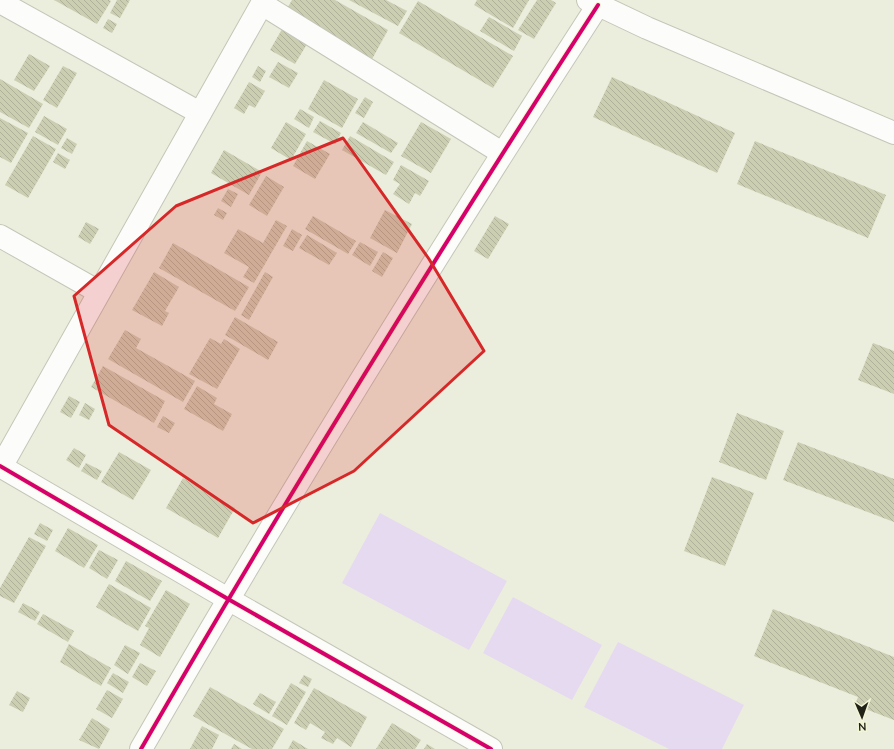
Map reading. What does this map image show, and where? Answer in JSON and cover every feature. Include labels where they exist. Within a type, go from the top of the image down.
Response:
[{"type":"street","points":[[0,2],[200,113]]},
{"type":"street","points":[[491,749],[228,599],[0,466],[263,2],[502,154]]},
{"type":"street","points":[[141,749],[228,599],[502,154],[593,2],[647,28],[894,134]]},
{"type":"street","points":[[0,236],[99,292]]},
{"type":"highlighted area","points":[[343,138],[429,259],[484,351],[354,471],[253,523],[109,425],[74,296],[176,206]]},
{"type":"shaded area","points":[[380,513],[507,581],[469,650],[342,583]]},
{"type":"shaded area","points":[[513,597],[602,645],[572,700],[483,653]]},
{"type":"shaded area","points":[[618,642],[744,705],[722,749],[669,749],[584,707]]},
{"type":"building","points":[[54,0],[109,0],[111,1],[97,24]]},
{"type":"building","points":[[117,0],[130,0],[120,18],[110,13]]},
{"type":"building","points":[[292,0],[335,0],[388,30],[371,61],[285,12]]},
{"type":"building","points":[[349,0],[386,0],[407,11],[398,26]]},
{"type":"building","points":[[477,0],[529,0],[513,28],[474,5]]},
{"type":"building","points":[[537,0],[551,0],[556,3],[534,39],[518,30]]},
{"type":"building","points":[[418,1],[513,56],[493,88],[399,33]]},
{"type":"building","points":[[489,17],[522,36],[514,51],[480,31]]},
{"type":"building","points":[[108,19],[117,24],[112,33],[103,28]]},
{"type":"building","points":[[285,24],[310,39],[295,64],[270,50]]},
{"type":"building","points":[[29,54],[50,66],[34,91],[14,80]]},
{"type":"building","points":[[278,62],[298,73],[289,88],[269,77]]},
{"type":"building","points":[[63,66],[77,73],[57,108],[43,100]]},
{"type":"building","points":[[258,66],[266,71],[260,82],[252,77]]},
{"type":"building","points":[[612,77],[735,133],[717,173],[593,117]]},
{"type":"building","points":[[0,79],[43,104],[29,128],[0,112]]},
{"type":"building","points":[[324,80],[358,99],[342,128],[308,109]]},
{"type":"building","points":[[249,82],[265,91],[255,108],[249,105],[244,114],[234,108]]},
{"type":"building","points":[[365,97],[373,102],[364,118],[355,113]]},
{"type":"building","points":[[300,109],[314,117],[309,128],[294,119]]},
{"type":"building","points":[[44,116],[67,129],[58,145],[35,132]]},
{"type":"building","points":[[0,118],[28,133],[11,163],[0,157]]},
{"type":"building","points":[[320,121],[341,133],[335,144],[313,132]]},
{"type":"building","points":[[286,122],[306,134],[291,160],[271,148]]},
{"type":"building","points":[[363,122],[398,143],[391,153],[356,133]]},
{"type":"building","points":[[421,122],[451,139],[431,173],[401,156]]},
{"type":"building","points":[[33,136],[56,149],[28,198],[5,185]]},
{"type":"building","points":[[350,136],[394,162],[386,175],[342,150]]},
{"type":"building","points":[[67,138],[77,144],[72,154],[61,148]]},
{"type":"building","points":[[307,141],[330,154],[315,179],[293,166]]},
{"type":"building","points":[[755,141],[886,195],[868,238],[737,184]]},
{"type":"building","points":[[224,150],[262,172],[249,195],[211,173]]},
{"type":"building","points":[[58,153],[70,160],[65,169],[53,162]]},
{"type":"building","points":[[401,165],[429,181],[420,196],[415,193],[409,204],[393,194],[400,184],[393,180]]},
{"type":"building","points":[[266,176],[284,187],[267,216],[249,205]]},
{"type":"building","points":[[228,189],[238,194],[231,207],[221,201]]},
{"type":"building","points":[[218,208],[227,213],[223,220],[214,215]]},
{"type":"building","points":[[385,210],[412,224],[397,253],[370,238]]},
{"type":"building","points":[[313,216],[356,241],[348,254],[305,229]]},
{"type":"building","points":[[495,216],[509,224],[488,259],[474,251]]},
{"type":"building","points":[[276,220],[287,226],[254,283],[243,277],[249,267],[224,253],[238,229],[263,243]]},
{"type":"building","points":[[86,222],[99,229],[90,244],[78,237]]},
{"type":"building","points":[[292,229],[302,235],[293,251],[283,246]]},
{"type":"building","points":[[307,235],[337,253],[329,265],[299,248]]},
{"type":"building","points":[[360,242],[378,252],[370,266],[352,255]]},
{"type":"building","points":[[173,243],[249,287],[235,311],[159,268]]},
{"type":"building","points":[[383,252],[393,258],[382,277],[372,271]]},
{"type":"building","points":[[154,272],[179,287],[165,311],[169,313],[162,326],[132,310]]},
{"type":"building","points":[[265,272],[273,277],[249,320],[241,315]]},
{"type":"building","points":[[235,317],[278,342],[268,360],[225,335]]},
{"type":"building","points":[[125,330],[141,339],[136,348],[195,381],[183,402],[108,359]]},
{"type":"building","points":[[210,338],[221,344],[224,339],[240,349],[217,389],[189,374]]},
{"type":"building","points":[[873,343],[894,351],[894,394],[858,380]]},
{"type":"building","points":[[103,366],[165,401],[154,423],[91,387]]},
{"type":"building","points":[[197,386],[217,398],[214,404],[232,414],[223,431],[184,409]]},
{"type":"building","points":[[69,396],[80,402],[71,418],[60,412]]},
{"type":"building","points":[[85,403],[95,409],[89,420],[79,415]]},
{"type":"building","points":[[737,413],[784,431],[766,480],[719,462]]},
{"type":"building","points":[[163,416],[175,423],[169,433],[157,427]]},
{"type":"building","points":[[798,442],[894,479],[894,522],[783,480]]},
{"type":"building","points":[[74,448],[86,455],[79,468],[66,460]]},
{"type":"building","points":[[119,452],[151,470],[133,500],[101,482]]},
{"type":"building","points":[[86,463],[102,471],[97,480],[81,471]]},
{"type":"building","points":[[712,477],[754,493],[725,566],[684,551]]},
{"type":"building","points":[[183,478],[235,508],[218,538],[166,508]]},
{"type":"building","points":[[40,523],[53,530],[47,541],[34,534]]},
{"type":"building","points":[[68,528],[98,545],[84,568],[55,551]]},
{"type":"building","points":[[29,537],[46,546],[14,603],[0,596],[0,588]]},
{"type":"building","points":[[99,550],[118,560],[107,579],[89,568]]},
{"type":"building","points":[[126,561],[162,581],[150,601],[115,581]]},
{"type":"building","points":[[109,584],[151,608],[138,631],[96,607]]},
{"type":"building","points":[[166,590],[190,604],[160,657],[140,645],[149,628],[145,626]]},
{"type":"building","points":[[23,603],[40,612],[35,621],[18,612]]},
{"type":"building","points":[[773,609],[894,657],[894,720],[855,705],[858,697],[754,656]]},
{"type":"building","points":[[43,614],[74,631],[68,642],[37,624]]},
{"type":"building","points":[[69,644],[111,668],[101,686],[60,662]]},
{"type":"building","points":[[125,645],[140,653],[128,674],[114,665]]},
{"type":"building","points":[[140,663],[156,671],[147,686],[132,677]]},
{"type":"building","points":[[113,673],[129,682],[123,693],[107,683]]},
{"type":"building","points":[[304,675],[312,679],[308,687],[299,683]]},
{"type":"building","points":[[291,683],[306,692],[287,725],[272,716]]},
{"type":"building","points":[[210,687],[284,729],[272,749],[252,749],[193,716]]},
{"type":"building","points":[[314,688],[367,717],[351,747],[337,738],[333,744],[321,738],[325,732],[310,723],[306,730],[294,723]]},
{"type":"building","points":[[107,690],[123,699],[112,718],[96,709]]},
{"type":"building","points":[[17,691],[30,698],[23,712],[9,705]]},
{"type":"building","points":[[260,693],[276,702],[269,714],[253,704]]},
{"type":"building","points":[[92,718],[110,729],[99,749],[79,740]]},
{"type":"building","points":[[392,723],[421,740],[415,749],[376,749]]},
{"type":"building","points":[[202,726],[219,735],[212,749],[190,749]]},
{"type":"building","points":[[293,740],[308,749],[288,749]]},
{"type":"building","points":[[234,744],[242,749],[231,749]]},
{"type":"building","points":[[427,744],[435,749],[424,749]]},
{"type":"cycle path","points":[[141,749],[251,561],[422,281],[598,5]]},
{"type":"cycle path","points":[[0,466],[228,599],[491,749]]}]
